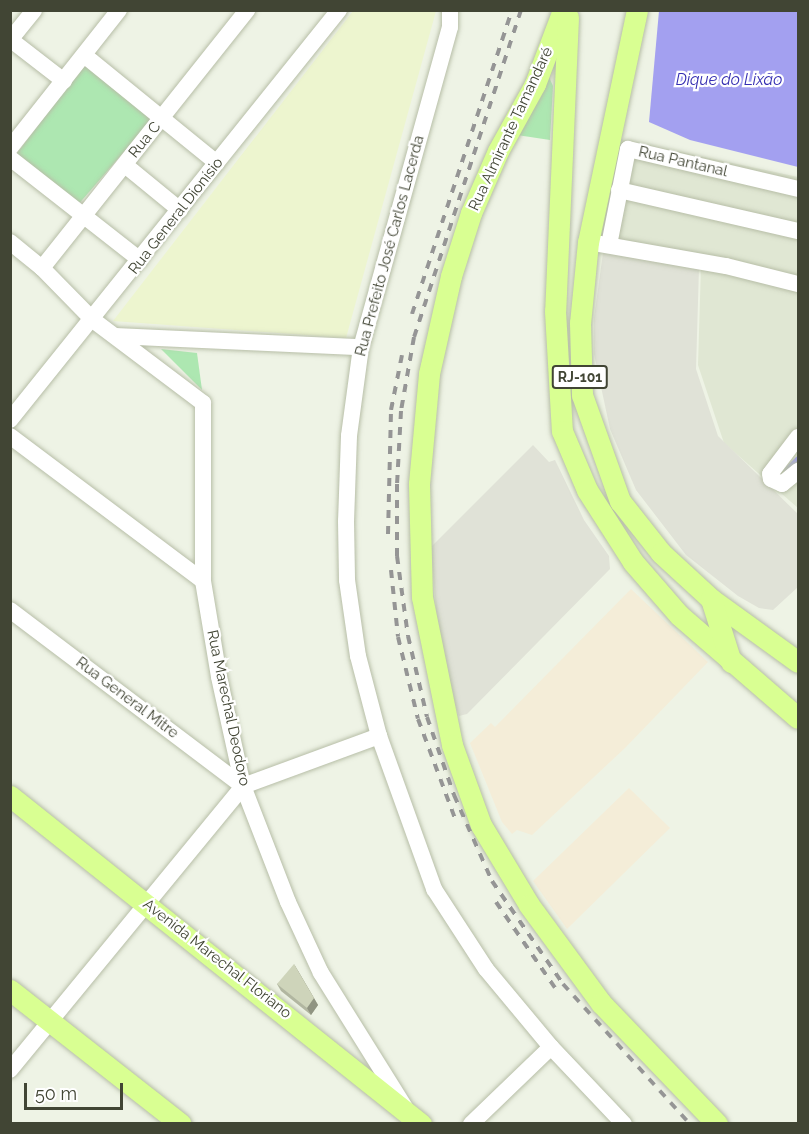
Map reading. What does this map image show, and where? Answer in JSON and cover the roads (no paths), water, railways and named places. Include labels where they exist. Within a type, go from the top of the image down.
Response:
[{"type":"main road","name":"Rua Almirante Tamandaré","points":[[563,10],[535,84],[498,151],[471,213],[451,276],[429,374],[419,484],[422,597],[452,745],[481,825],[529,904],[601,1004],[717,1124]]},
{"type":"main road","name":"RJ-101","points":[[568,10],[555,311],[562,431],[587,490],[633,562],[679,615],[731,663],[798,718]]},
{"type":"main road","points":[[562,129],[581,10]]},
{"type":"main road","name":"RJ-101","points":[[637,10],[588,242],[579,350],[582,395],[591,429],[620,501],[661,553],[711,599],[798,662]]},
{"type":"main road","points":[[711,599],[731,663]]},
{"type":"main road","name":"Avenida Marechal Floriano","points":[[10,796],[415,1118]]},
{"type":"main road","points":[[10,990],[181,1124]]},
{"type":"street","points":[[34,10],[11,40],[64,81]]},
{"type":"street","points":[[119,10],[11,148],[84,217],[140,260]]},
{"type":"street","name":"Rua General Dionísio","points":[[10,420],[93,320],[339,10]]},
{"type":"street","name":"Rua Prefeito José Carlos Lacerda","points":[[450,10],[450,27],[361,347],[349,436],[347,580],[358,656],[379,736],[435,889],[486,969],[551,1047],[624,1124]]},
{"type":"street","name":"Rua C","points":[[42,268],[164,117],[240,13]]},
{"type":"street","points":[[84,55],[164,117],[217,163]]},
{"type":"street","name":"Rua Pantanal","points":[[609,245],[628,148],[798,189]]},
{"type":"street","points":[[125,165],[180,210]]},
{"type":"street","points":[[619,190],[798,231]]},
{"type":"street","points":[[10,242],[42,268],[93,320],[115,336],[361,347]]},
{"type":"street","points":[[588,242],[726,266],[798,284]]},
{"type":"street","name":"Rua Marechal Deodoro","points":[[115,336],[199,399],[205,409],[203,581],[219,677],[243,786],[288,902],[321,973],[415,1118]]},
{"type":"street","points":[[10,435],[203,581]]},
{"type":"street","points":[[798,437],[770,474],[771,479],[783,484],[798,471]]},
{"type":"street","name":"Rua General Mitre","points":[[10,610],[243,786]]},
{"type":"street","points":[[10,1070],[243,786],[379,736]]},
{"type":"street","points":[[471,1124],[551,1047]]},
{"type":"water","name":"Dique do Lixão","points":[[659,11],[798,11],[798,167],[690,140],[649,122]]},
{"type":"waterway","points":[[785,471],[798,458]]},
{"type":"railway","points":[[412,314],[512,10]]},
{"type":"railway","points":[[521,10],[414,337],[401,411],[397,484],[397,556],[408,636],[427,717],[454,795],[492,881],[563,984],[690,1124]]},
{"type":"railway","points":[[388,534],[391,410],[402,355]]},
{"type":"railway","points":[[391,570],[398,637],[418,719],[456,821]]},
{"type":"railway","points":[[496,902],[555,988]]}]
